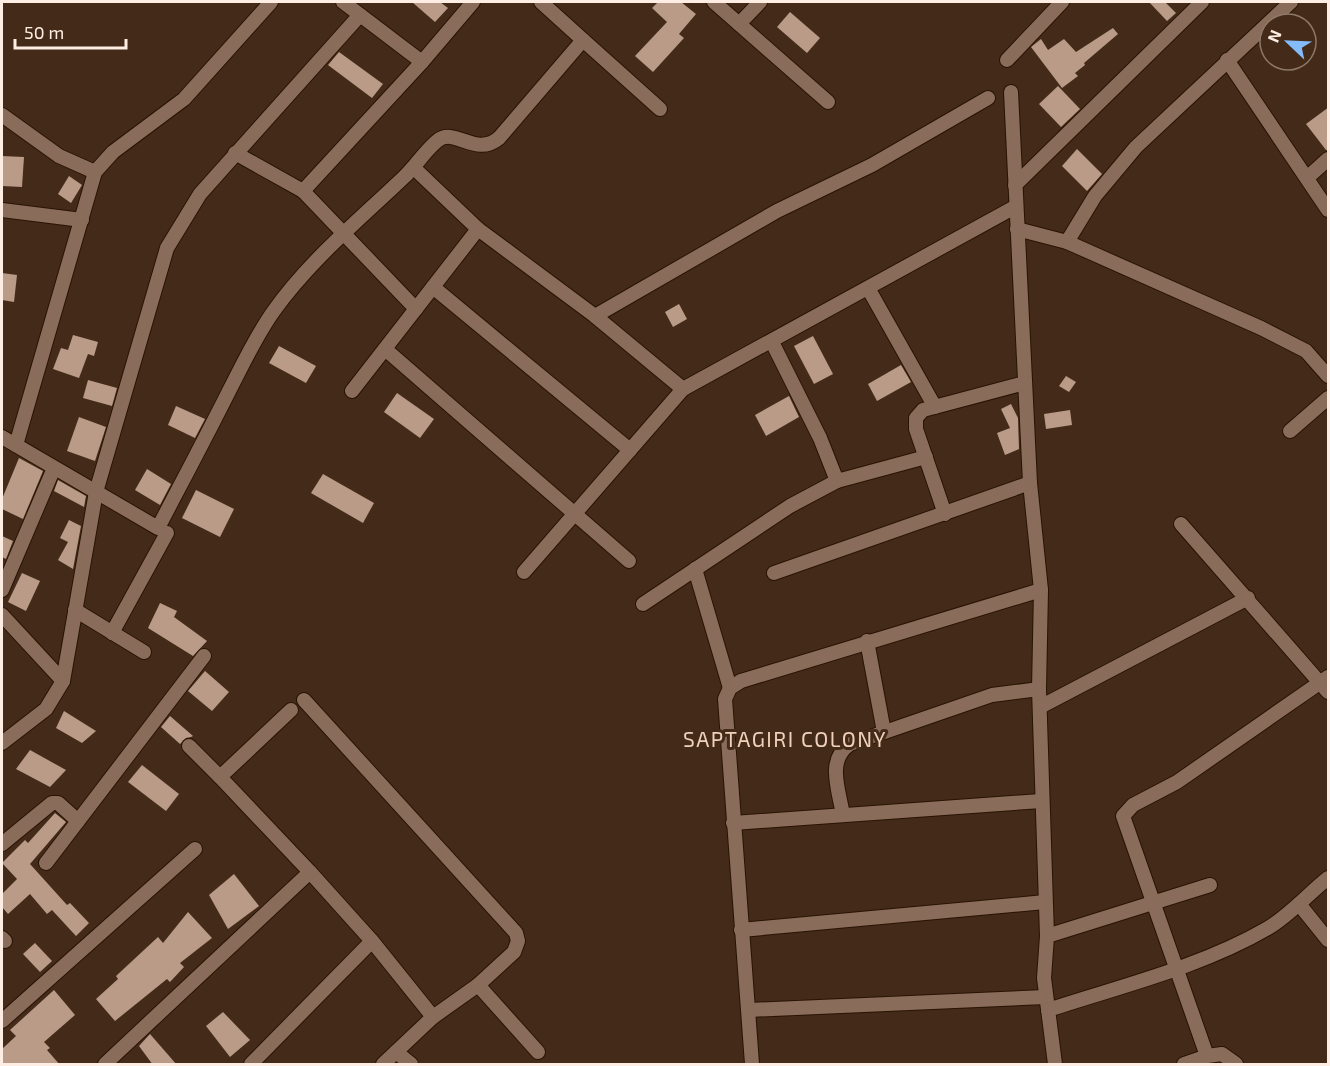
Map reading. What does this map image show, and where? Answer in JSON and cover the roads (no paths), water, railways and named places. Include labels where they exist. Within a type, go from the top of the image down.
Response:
[{"type":"street","points":[[16,446],[95,172],[113,152],[192,91],[270,2]]},
{"type":"street","points":[[343,2],[422,62]]},
{"type":"street","points":[[303,191],[422,62],[473,2]]},
{"type":"street","points":[[541,2],[660,109]]},
{"type":"street","points":[[714,2],[828,102]]},
{"type":"street","points":[[739,24],[760,2]]},
{"type":"street","points":[[1007,60],[1062,2]]},
{"type":"street","points":[[1015,185],[1202,2]]},
{"type":"street","points":[[1067,242],[1095,196],[1136,147],[1291,2]]},
{"type":"street","points":[[2,743],[46,709],[63,681],[96,492],[167,248],[200,194],[360,15]]},
{"type":"street","points":[[2,437],[158,528],[273,312],[345,232],[414,168],[437,141],[445,136],[481,147],[490,146],[583,40]]},
{"type":"street","points":[[1227,60],[1329,210]]},
{"type":"street","points":[[1011,92],[1030,483],[1041,590],[1039,689],[1041,801],[1047,936],[1047,1003],[1055,1065]]},
{"type":"street","points":[[595,316],[777,211],[872,165],[988,98]]},
{"type":"street","points":[[2,115],[59,156],[95,172]]},
{"type":"street","points":[[235,153],[303,191],[345,232],[416,309]]},
{"type":"street","points":[[1307,178],[1329,159]]},
{"type":"street","points":[[414,168],[478,229],[595,316],[683,388]]},
{"type":"street","points":[[524,572],[683,388],[772,342],[1015,207]]},
{"type":"street","points":[[2,210],[82,220]]},
{"type":"street","points":[[352,391],[478,229]]},
{"type":"street","points":[[1017,230],[1067,242],[1261,328],[1306,351],[1329,376]]},
{"type":"street","points":[[433,287],[630,450]]},
{"type":"street","points":[[868,288],[935,407]]},
{"type":"street","points":[[772,342],[820,438],[837,482]]},
{"type":"street","points":[[385,349],[629,561]]},
{"type":"street","points":[[945,514],[916,429],[916,418],[923,410],[1025,383]]},
{"type":"street","points":[[1290,430],[1329,398]]},
{"type":"street","points":[[643,604],[790,506],[837,482],[926,457]]},
{"type":"street","points":[[2,590],[54,468]]},
{"type":"street","points":[[774,573],[1030,483]]},
{"type":"street","points":[[1181,524],[1326,684],[1177,782],[1126,810],[1124,821],[1207,1056]]},
{"type":"street","points":[[112,633],[167,533]]},
{"type":"street","points":[[696,569],[730,688]]},
{"type":"street","points":[[752,1065],[725,699],[730,688],[741,681],[867,641],[1041,590]]},
{"type":"street","points":[[1040,707],[1248,598]]},
{"type":"street","points":[[75,610],[144,652]]},
{"type":"street","points":[[2,615],[63,681]]},
{"type":"street","points":[[867,641],[884,732]]},
{"type":"street","points":[[45,863],[204,656]]},
{"type":"street","points":[[843,815],[835,763],[838,754],[850,744],[992,695],[1039,689]]},
{"type":"street","points":[[304,700],[516,933],[518,941],[514,952],[478,985],[434,1017],[382,1065]]},
{"type":"street","points":[[220,777],[291,710]]},
{"type":"street","points":[[189,746],[310,872],[372,941],[434,1017]]},
{"type":"street","points":[[734,823],[1041,801]]},
{"type":"street","points":[[2,844],[52,803],[58,803],[78,821]]},
{"type":"street","points":[[2,1021],[195,849]]},
{"type":"street","points":[[105,1065],[310,872]]},
{"type":"street","points":[[749,1010],[1047,1003],[1176,968],[1262,931],[1329,878]]},
{"type":"street","points":[[1047,936],[1210,885]]},
{"type":"street","points":[[741,930],[1045,902]]},
{"type":"street","points":[[1299,904],[1329,940]]},
{"type":"street","points":[[252,1065],[372,941]]},
{"type":"street","points":[[478,985],[537,1052]]},
{"type":"street","points":[[396,1052],[411,1065]]},
{"type":"street","points":[[1184,1065],[1207,1056],[1222,1054],[1236,1065]]},
{"type":"district","name":"SAPTAGIRI COLONY","points":[[785,740]]}]
